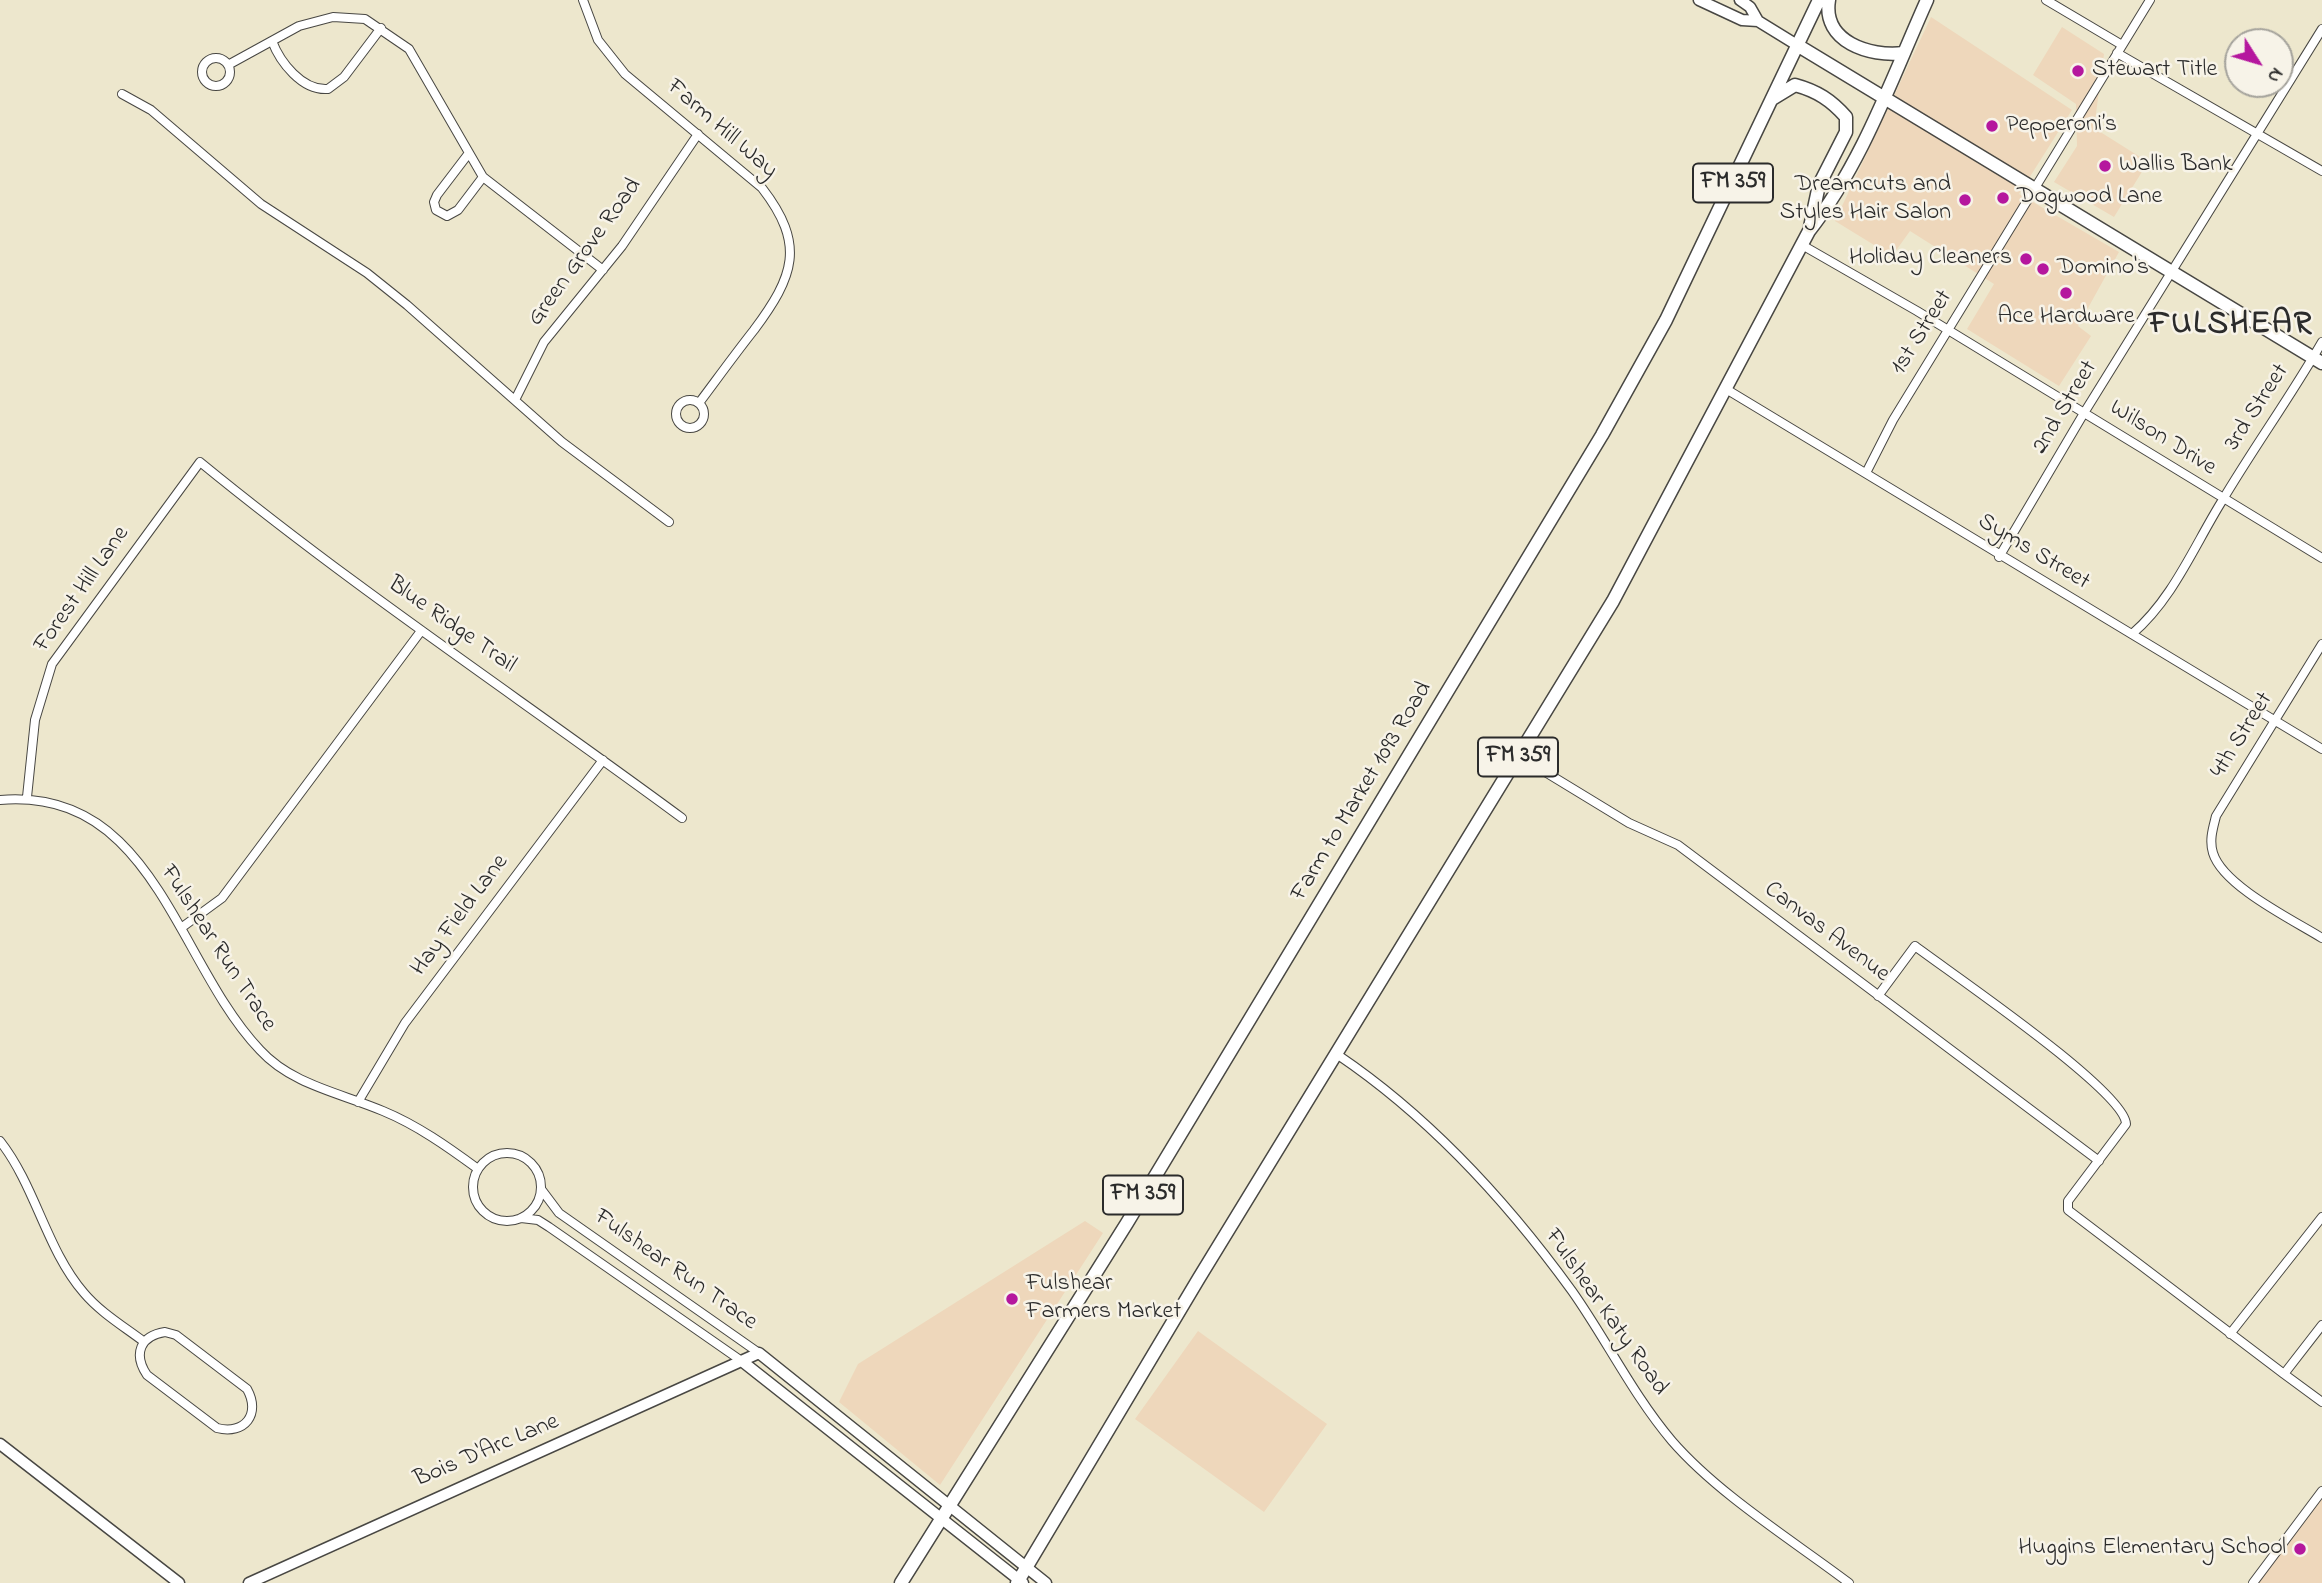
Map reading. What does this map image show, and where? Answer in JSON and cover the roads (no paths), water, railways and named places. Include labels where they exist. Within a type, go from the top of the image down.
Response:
[{"type":"main road","name":"Farm to Market 1093 Road","points":[[901,1583],[1127,1223],[1602,435],[1667,320],[1819,0]]},
{"type":"main road","points":[[1829,0],[1827,11],[1837,34],[1868,52],[1882,56],[1903,53]]},
{"type":"main road","points":[[1883,100],[1927,0]]},
{"type":"main road","points":[[1797,45],[1883,100],[2034,188],[2317,361]]},
{"type":"main road","points":[[1772,100],[1795,85],[1816,91],[1834,103],[1846,117],[1846,132],[1819,185],[1809,231]]},
{"type":"main road","name":"FM 359","points":[[1020,1582],[1026,1567],[1199,1278],[1338,1055],[1613,601],[1809,231],[1830,205],[1883,100]]},
{"type":"street","name":"Farm Hill Way","points":[[583,0],[598,40],[625,74],[762,188],[777,207],[790,238],[792,258],[778,298],[699,403]]},
{"type":"street","points":[[1699,0],[1742,20],[1758,21],[1797,45]]},
{"type":"street","points":[[1740,0],[1750,7],[1758,21]]},
{"type":"street","points":[[2046,0],[2120,49],[2322,171]]},
{"type":"street","name":"1st Street","points":[[1866,473],[1893,419],[2150,0]]},
{"type":"street","points":[[228,65],[299,26],[333,17],[365,19],[397,38],[414,55],[483,177],[603,270]]},
{"type":"street","points":[[272,41],[277,54],[292,72],[313,88],[328,89],[344,78],[381,28]]},
{"type":"street","name":"2nd Street","points":[[1999,557],[2084,413],[2322,29]]},
{"type":"street","points":[[122,94],[150,110],[261,204],[377,281],[462,350],[562,442],[670,522]]},
{"type":"street","name":"Green Grove Road","points":[[515,400],[544,342],[603,270],[698,134]]},
{"type":"street","points":[[469,153],[437,195],[434,202],[436,210],[443,215],[455,213],[483,177]]},
{"type":"street","name":"Wilson Drive","points":[[1802,245],[1948,330],[2322,558]]},
{"type":"street","name":"3rd Street","points":[[2132,634],[2149,619],[2166,597],[2223,499],[2317,361],[2322,342]]},
{"type":"street","name":"Syms Street","points":[[1726,389],[1999,557],[2322,749]]},
{"type":"street","name":"Blue Ridge Trail","points":[[201,462],[271,520],[421,631],[523,700],[682,818]]},
{"type":"street","name":"Forest Hill Lane","points":[[27,797],[35,720],[52,664],[201,462]]},
{"type":"street","points":[[181,928],[222,898],[421,631]]},
{"type":"street","name":"4th Street","points":[[2322,644],[2216,816],[2211,837],[2213,853],[2221,870],[2235,883],[2322,938]]},
{"type":"street","name":"Canvas Avenue","points":[[1519,756],[1629,823],[1678,845],[2099,1161]]},
{"type":"street","name":"Hay Field Lane","points":[[358,1102],[405,1023],[603,760]]},
{"type":"street","name":"Fulshear Run Trace","points":[[0,800],[27,797],[71,810],[111,832],[138,860],[213,982],[259,1050],[300,1079],[420,1129],[478,1169]]},
{"type":"street","points":[[1878,996],[1915,946],[2061,1055],[2126,1117],[2126,1124],[2068,1201],[2068,1210],[2072,1216],[2322,1402]]},
{"type":"street","name":"Fulshear Katy Road","points":[[1338,1055],[1395,1094],[1446,1141],[1490,1189],[1572,1291],[1679,1448],[1702,1472],[1849,1583]]},
{"type":"street","points":[[0,1141],[27,1183],[69,1273],[84,1294],[143,1341]]},
{"type":"street","points":[[495,1154],[518,1154],[535,1168],[541,1189],[535,1206],[521,1217],[512,1220],[493,1218],[478,1205],[473,1187],[478,1169],[495,1154]]},
{"type":"street","name":"Fulshear Run Trace","points":[[541,1189],[559,1213],[759,1353]]},
{"type":"street","name":"Fulshear Run Trace","points":[[521,1217],[538,1220],[549,1227],[743,1362]]},
{"type":"street","points":[[2230,1334],[2322,1217]]},
{"type":"street","points":[[2284,1374],[2322,1325]]},
{"type":"street","points":[[165,1332],[176,1335],[247,1389],[253,1399],[250,1420],[241,1428],[229,1431],[217,1428],[147,1375],[140,1364],[139,1352],[143,1341],[154,1334],[165,1332]]},
{"type":"street","points":[[759,1353],[944,1512],[1020,1582]]},
{"type":"street","name":"Bois D'Arc Lane","points":[[249,1583],[376,1523],[759,1353]]},
{"type":"street","points":[[743,1362],[944,1512],[1046,1583]]},
{"type":"street","points":[[0,1444],[179,1583]]},
{"type":"street","points":[[2253,1583],[2322,1491]]},
{"type":"place","name":"Stewart Title","points":[[2078,71]]},
{"type":"place","name":"Pepperoni’s","points":[[1992,126]]},
{"type":"place","name":"Wallis Bank","points":[[2105,166]]},
{"type":"place","name":"Dogwood Lane","points":[[2003,198]]},
{"type":"place","name":"Dreamcuts and Styles Hair Salon","points":[[1965,200]]},
{"type":"place","name":"Holiday Cleaners","points":[[2026,259]]},
{"type":"place","name":"Domino's","points":[[2043,269]]},
{"type":"place","name":"Ace Hardware","points":[[2066,293]]},
{"type":"place","name":"Fulshear Farmers Market","points":[[1012,1299]]},
{"type":"place","name":"Huggins Elementary School","points":[[2300,1549]]},
{"type":"district","name":"FULSHEAR","points":[[2231,327]]}]
